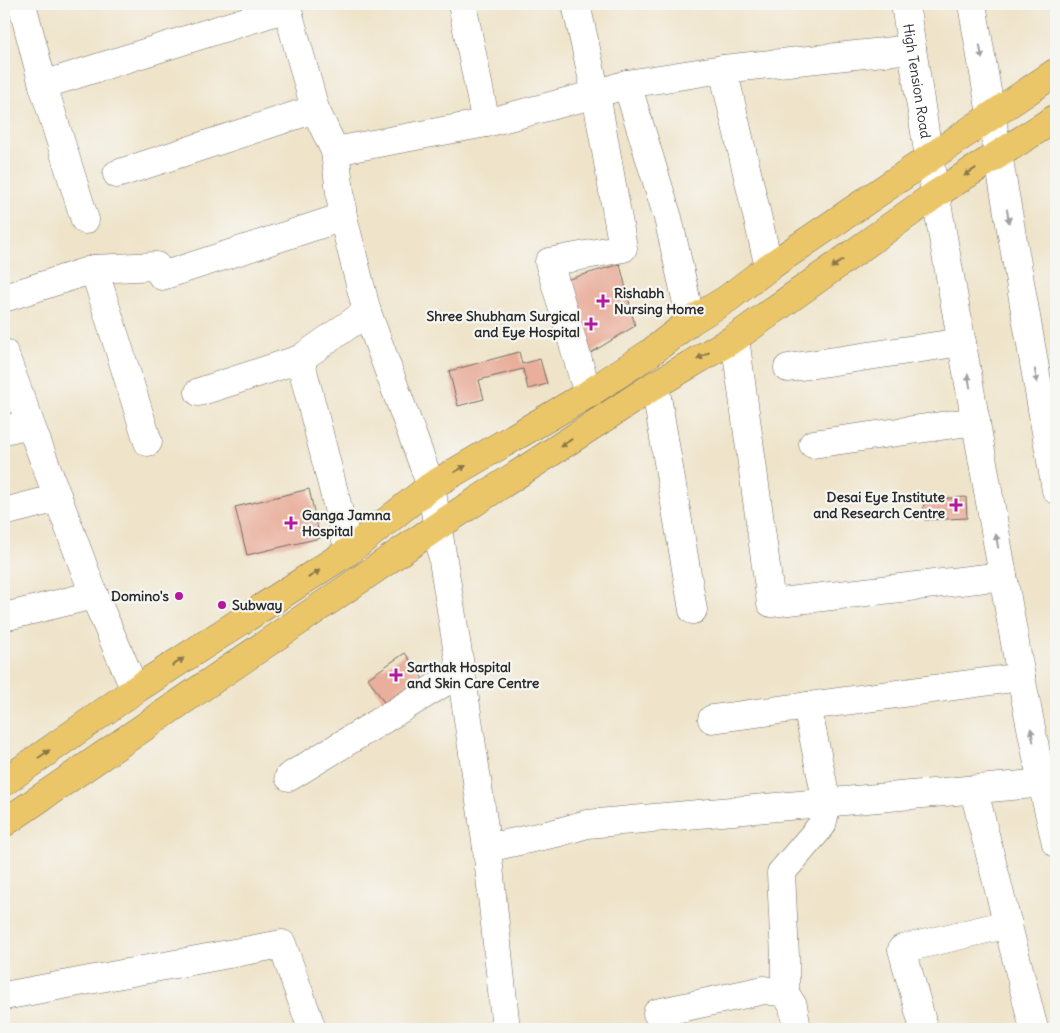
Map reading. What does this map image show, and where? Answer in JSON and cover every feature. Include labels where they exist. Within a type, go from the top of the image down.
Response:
[{"type":"main road","points":[[4,782],[135,690],[349,551],[431,486],[588,394],[650,353],[769,267],[1056,72]]},
{"type":"main road","points":[[4,823],[438,526],[655,385],[735,338],[936,194],[1056,118]]},
{"type":"street","points":[[22,4],[43,85],[86,220]]},
{"type":"street","points":[[462,4],[486,123]]},
{"type":"street","points":[[576,4],[596,94],[623,248],[548,262],[588,394]]},
{"type":"street","name":"High Tension Road","points":[[905,4],[929,158],[1021,677],[1049,783],[1056,844]]},
{"type":"street","points":[[972,4],[1056,490]]},
{"type":"street","points":[[43,85],[286,6],[315,109],[334,152],[343,217],[367,312],[431,486],[487,848],[506,1029]]},
{"type":"street","points":[[334,152],[486,123],[627,84],[723,70],[912,49]]},
{"type":"street","points":[[723,70],[769,267]]},
{"type":"street","points":[[627,84],[668,218],[692,322]]},
{"type":"street","points":[[117,174],[315,109]]},
{"type":"street","points":[[4,298],[94,269],[156,266],[162,276],[343,217]]},
{"type":"street","points":[[94,269],[148,442]]},
{"type":"street","points":[[199,392],[300,359],[367,312]]},
{"type":"street","points":[[735,338],[771,603],[1003,576]]},
{"type":"street","points":[[788,368],[962,342]]},
{"type":"street","points":[[4,353],[94,596],[135,690]]},
{"type":"street","points":[[300,359],[349,551]]},
{"type":"street","points":[[655,385],[693,610]]},
{"type":"street","points":[[813,444],[976,421]]},
{"type":"street","points":[[4,430],[30,424]]},
{"type":"street","points":[[4,512],[58,498]]},
{"type":"street","points":[[4,617],[94,596]]},
{"type":"street","points":[[289,777],[461,672]]},
{"type":"street","points":[[712,719],[1021,677]]},
{"type":"street","points":[[797,1029],[793,1006],[785,993],[781,874],[822,825],[827,803],[806,706]]},
{"type":"street","points":[[487,848],[556,833],[587,824],[1049,783]]},
{"type":"street","points":[[974,791],[1034,1029]]},
{"type":"street","points":[[924,1029],[902,949],[1008,924]]},
{"type":"street","points":[[4,996],[282,944],[312,1029]]},
{"type":"street","points":[[657,1013],[764,990],[777,990],[785,993]]},
{"type":"building","points":[[620,264],[635,326],[584,357],[562,281]]},
{"type":"building","points":[[519,352],[522,364],[540,359],[547,384],[528,389],[523,369],[479,380],[484,399],[458,406],[449,371]]},
{"type":"building","points":[[309,489],[320,538],[247,555],[235,507]]},
{"type":"building","points":[[966,497],[967,518],[925,520],[923,500]]},
{"type":"building","points":[[405,653],[427,685],[389,710],[368,678]]},
{"type":"place","name":"Rishabh Nursing Home","points":[[603,301]]},
{"type":"place","name":"Shree Shubham Surgical and Eye Hospital","points":[[591,324]]},
{"type":"place","name":"Desai Eye Institute and Research Centre","points":[[956,505]]},
{"type":"place","name":"Ganga Jamna Hospital","points":[[291,523]]},
{"type":"place","name":"Domino's","points":[[179,596]]},
{"type":"place","name":"Subway","points":[[222,605]]},
{"type":"place","name":"Sarthak Hospital and Skin Care Centre","points":[[396,675]]}]
